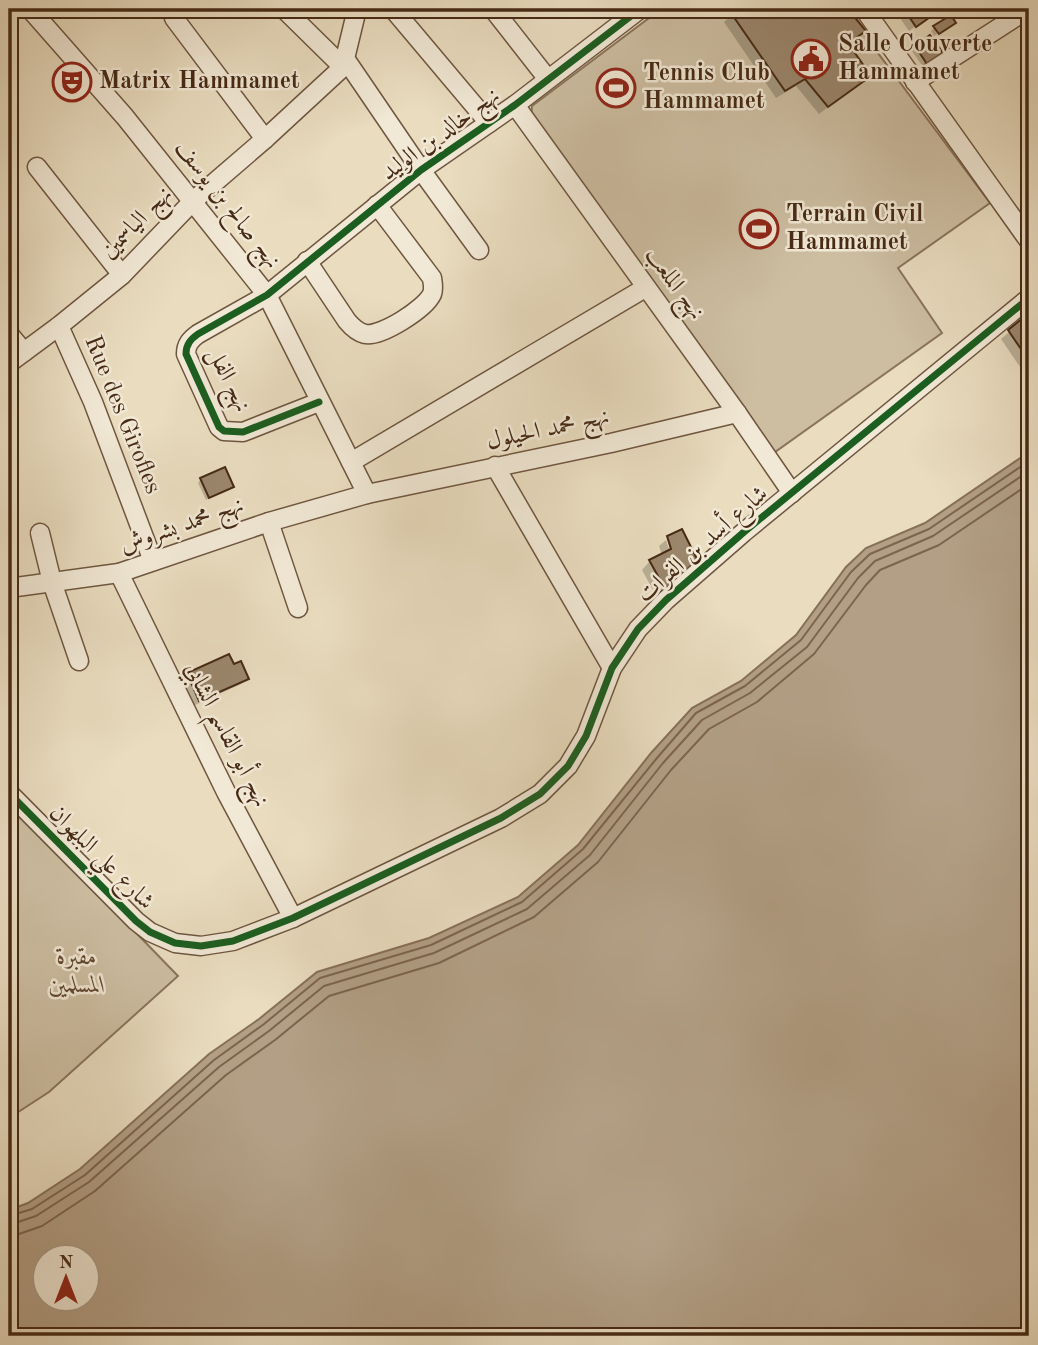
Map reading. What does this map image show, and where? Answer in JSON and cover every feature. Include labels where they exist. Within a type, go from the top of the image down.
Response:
[{"type":"street","name":"نهج صالح بن يوسف","points":[[30,9],[125,117],[267,295],[367,494]]},
{"type":"street","points":[[284,9],[343,62],[479,250]]},
{"type":"street","points":[[343,62],[357,9]]},
{"type":"street","points":[[393,9],[489,123]]},
{"type":"street","points":[[493,9],[547,78]]},
{"type":"street","name":"نهج خالد بن الوليد","points":[[267,295],[421,170],[515,105],[640,9]]},
{"type":"street","points":[[864,9],[1029,241]]},
{"type":"street","points":[[915,82],[1028,9]]},
{"type":"street","points":[[174,18],[265,139]]},
{"type":"street","name":"نهج الياسمين","points":[[9,363],[122,275],[193,201],[265,139],[343,62]]},
{"type":"street","name":"نهج الملعب","points":[[515,105],[792,493]]},
{"type":"street","points":[[37,167],[122,275]]},
{"type":"street","points":[[307,261],[347,321],[354,329],[364,334],[376,334],[386,330],[421,307],[432,294],[432,278],[377,205]]},
{"type":"street","points":[[351,462],[645,288]]},
{"type":"street","name":"نهج الفل","points":[[267,295],[198,334],[192,338],[186,349],[219,427],[231,433],[243,432],[319,402]]},
{"type":"street","name":"شارع أسد بن الفرات","points":[[293,918],[501,818],[540,794],[568,766],[586,736],[611,668],[638,629],[666,600],[1029,298]]},
{"type":"street","name":"Rue des Girofles","points":[[59,326],[93,402],[153,561]]},
{"type":"street","points":[[9,334],[24,352]]},
{"type":"street","name":"نهج محمد الحيلول","points":[[367,494],[611,443],[737,413]]},
{"type":"street","points":[[495,466],[611,668]]},
{"type":"street","name":"نهج محمد بشروش","points":[[9,588],[119,573],[269,522],[367,494]]},
{"type":"street","points":[[269,522],[298,608]]},
{"type":"street","points":[[40,533],[52,582],[79,661]]},
{"type":"street","name":"نهج أبو القاسم الشابي","points":[[119,573],[226,792],[293,918]]},
{"type":"street","name":"شارع علي البلهوان","points":[[9,793],[136,920],[157,936],[183,944],[218,945],[293,918]]},
{"type":"green space","points":[[661,9],[845,9],[990,203],[898,268],[942,333],[775,452],[531,118],[532,106]]},
{"type":"green space","name":"مقبرة المسلمين","points":[[9,802],[178,976],[49,1092],[9,1118]]},
{"type":"water","points":[[1029,452],[1029,1336],[9,1336],[9,1210],[28,1203],[80,1169],[209,1054],[259,1019],[317,972],[429,938],[518,897],[578,845],[651,753],[692,708],[741,681],[796,635],[846,567],[866,548],[925,523]]},
{"type":"building","name":"Salle Couverte Hammamet","points":[[736,9],[848,9],[866,31],[848,43],[871,76],[828,107],[805,79],[785,91],[731,13]]},
{"type":"building","points":[[904,9],[929,9],[933,15],[916,27]]},
{"type":"building","points":[[951,15],[956,23],[939,34],[933,26]]},
{"type":"building","points":[[930,35],[943,53],[927,64],[915,46]]},
{"type":"building","points":[[1029,313],[1029,361],[1008,330]]},
{"type":"building","points":[[225,467],[234,487],[209,498],[200,478]]},
{"type":"building","points":[[682,529],[699,563],[668,594],[649,560],[671,549],[667,536]]},
{"type":"building","points":[[229,654],[234,664],[241,661],[249,679],[199,701],[187,673]]},
{"type":"cycle path","points":[[319,402],[243,432],[224,431],[219,427],[186,354],[188,345],[198,334],[267,295],[421,170],[515,105],[640,9]]},
{"type":"cycle path","points":[[9,793],[136,921],[150,932],[175,943],[201,946],[233,941],[293,918],[501,818],[540,794],[568,766],[586,736],[612,668],[638,629],[666,600],[744,532],[1029,298]]},
{"type":"place","name":"Salle Couverte Hammamet","points":[[811,59]]},
{"type":"place","name":"Matrix Hammamet","points":[[72,82]]},
{"type":"place","name":"Tennis Club Hammamet","points":[[616,88]]},
{"type":"place","name":"Terrain Civil Hammamet","points":[[759,229]]}]
